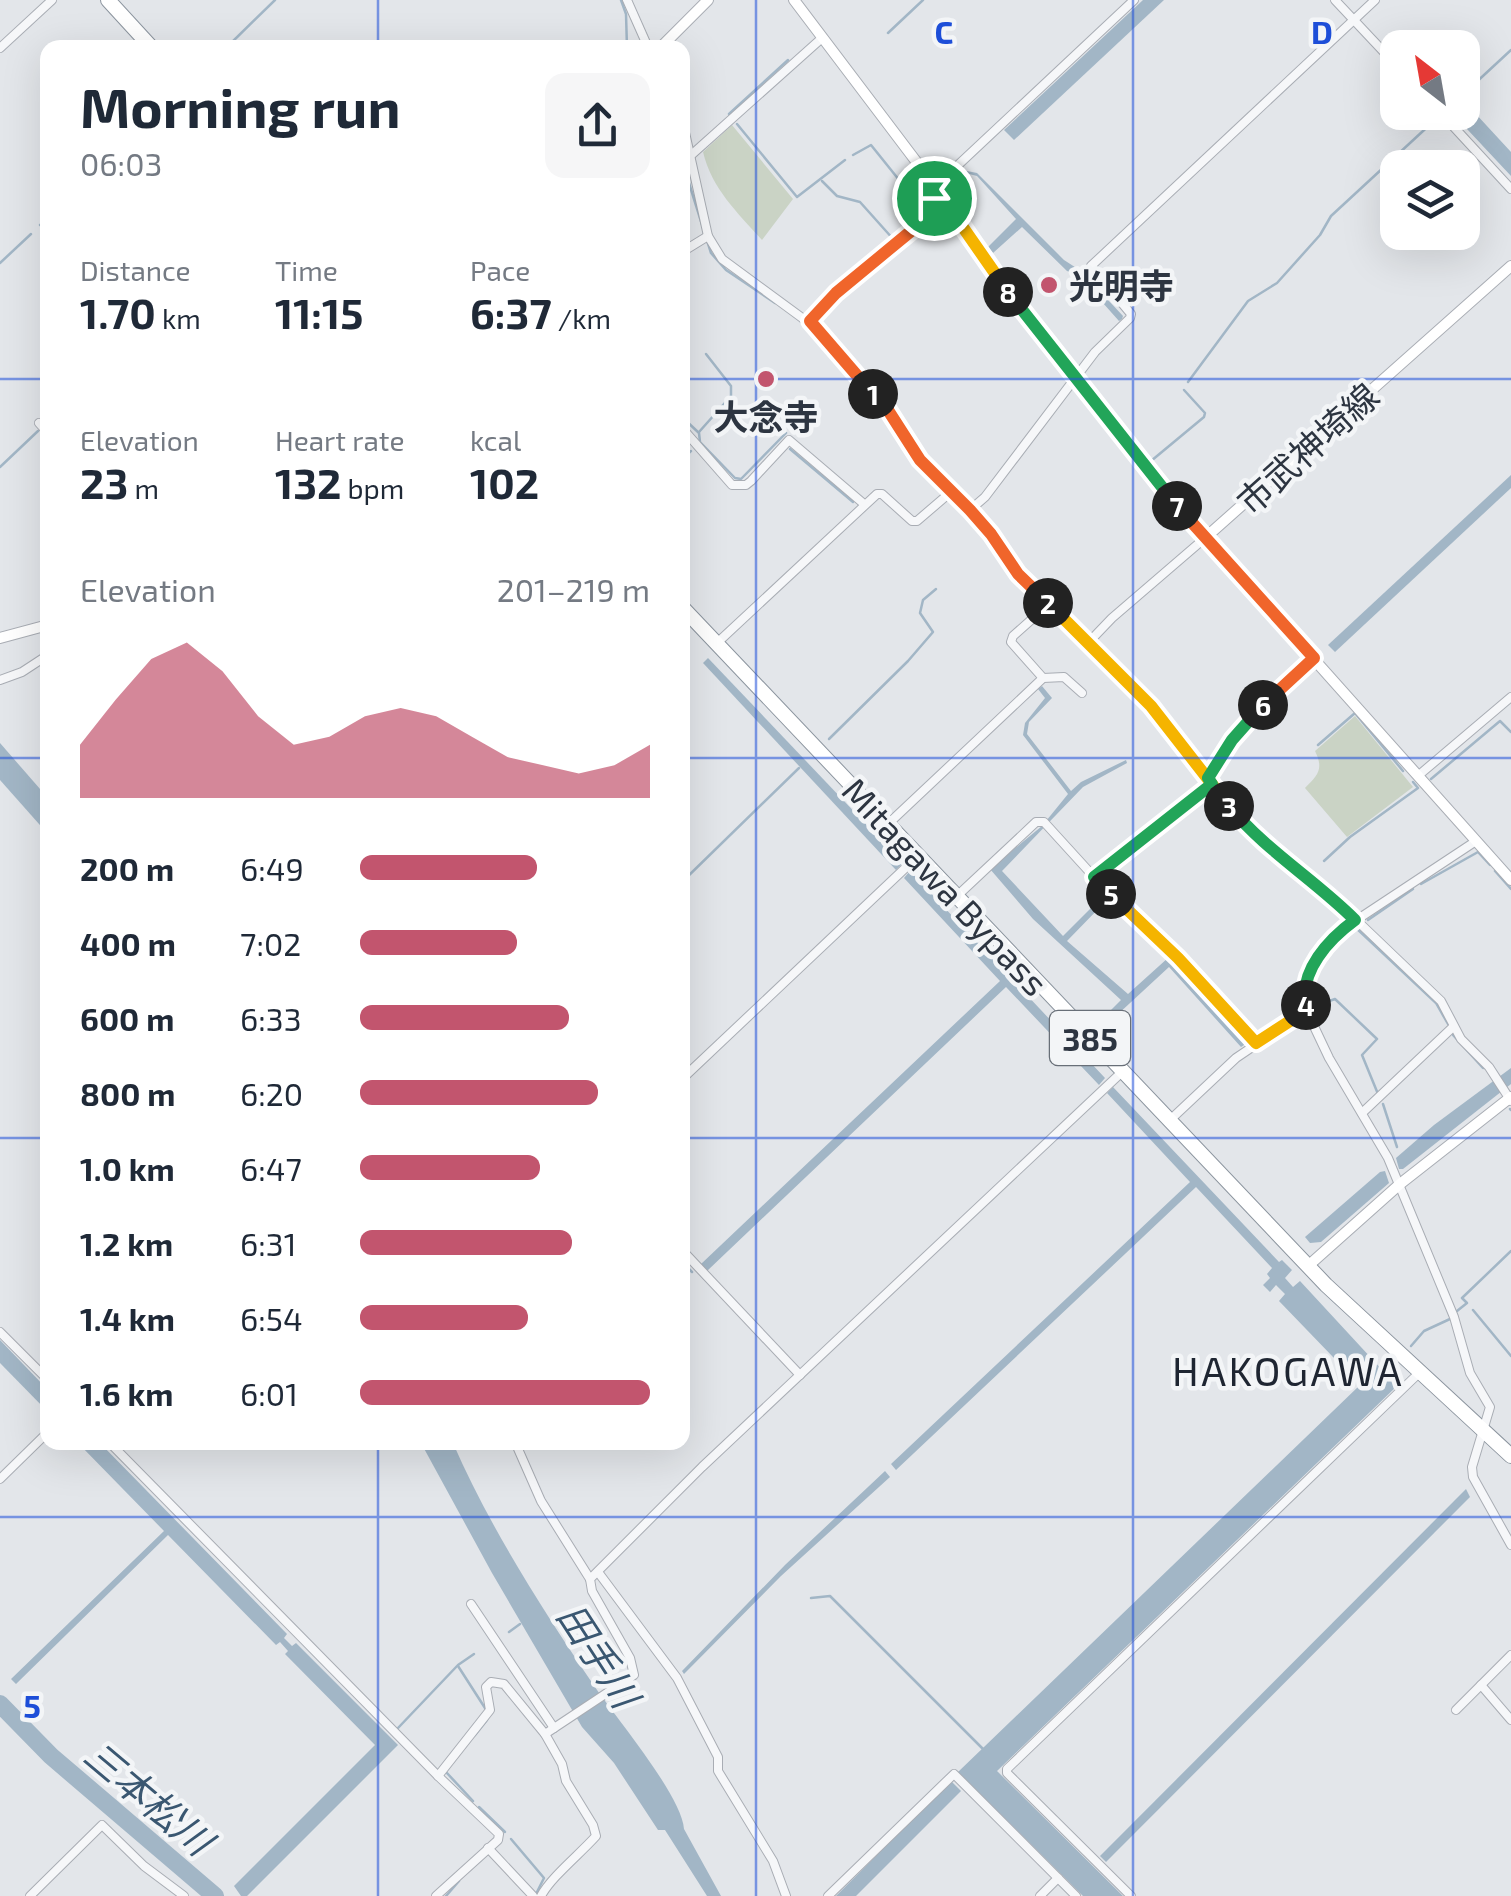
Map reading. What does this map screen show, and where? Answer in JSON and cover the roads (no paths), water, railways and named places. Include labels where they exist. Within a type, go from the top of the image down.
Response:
[{"type":"highway","points":[[108,0],[145,40]]},
{"type":"highway","name":"Mitagawa Bypass","points":[[690,616],[1308,1266],[1418,1374],[1511,1456]]},
{"type":"main road","points":[[668,40],[708,0]]},
{"type":"main road","name":"市武神埼線","points":[[794,0],[937,190],[1008,292],[1205,538],[1511,266]]},
{"type":"main road","points":[[1205,538],[1511,880]]},
{"type":"main road","points":[[0,638],[40,627]]},
{"type":"main road","points":[[1308,1266],[1400,1184],[1509,1097]]},
{"type":"street","points":[[0,48],[52,0]]},
{"type":"street","points":[[627,0],[644,40]]},
{"type":"street","points":[[810,321],[836,293],[916,227],[954,167],[1134,0]]},
{"type":"street","points":[[1336,0],[1380,48]]},
{"type":"street","points":[[970,510],[985,497],[1076,376],[1131,314],[1091,266],[1369,5]]},
{"type":"street","points":[[822,38],[690,157],[705,237],[742,277],[810,321],[886,407],[920,460],[991,534],[1046,607],[1089,642],[1176,734],[1208,784],[1244,824],[1326,891],[1440,1001],[1453,1027],[1509,1097]]},
{"type":"street","points":[[1457,130],[1511,189]]},
{"type":"street","points":[[690,247],[705,237]]},
{"type":"street","points":[[690,437],[732,485],[739,486],[751,481],[788,440],[864,504]]},
{"type":"street","points":[[716,643],[864,504],[882,494],[912,521],[918,521],[949,493]]},
{"type":"street","points":[[1089,642],[1205,538]]},
{"type":"street","points":[[1043,678],[1011,642],[1046,607]]},
{"type":"street","points":[[1094,877],[1208,784],[1245,724],[1314,658]]},
{"type":"street","points":[[0,680],[40,660]]},
{"type":"street","points":[[888,824],[1043,678],[1064,677],[1082,694]]},
{"type":"street","points":[[1418,775],[1511,697]]},
{"type":"street","points":[[957,896],[1036,822],[1046,824],[1256,1043]]},
{"type":"street","points":[[1476,841],[1355,920],[1312,967],[1305,982],[1307,1010],[1400,1184],[1454,1317],[1470,1374],[1487,1399],[1490,1408],[1472,1467],[1511,1544]]},
{"type":"street","points":[[690,1071],[918,856]]},
{"type":"street","points":[[1169,1121],[1256,1043],[1307,1010]]},
{"type":"street","points":[[1362,1113],[1453,1027]]},
{"type":"street","points":[[590,1579],[1122,1072]]},
{"type":"street","points":[[690,1258],[800,1375]]},
{"type":"street","points":[[0,1332],[40,1372]]},
{"type":"street","points":[[1131,1896],[1007,1768],[1418,1374]]},
{"type":"street","points":[[0,1478],[40,1440]]},
{"type":"street","points":[[117,1450],[500,1834],[436,1896]]},
{"type":"street","points":[[519,1450],[541,1501],[590,1579],[592,1591],[632,1664],[634,1675],[553,1729]]},
{"type":"street","points":[[598,1572],[677,1678],[718,1758],[718,1771],[773,1861],[786,1896]]},
{"type":"street","points":[[471,1604],[553,1729],[566,1781],[596,1836],[541,1896]]},
{"type":"street","points":[[1456,1710],[1511,1655]]},
{"type":"street","points":[[438,1776],[490,1710],[486,1688],[491,1682],[504,1684],[553,1729]]},
{"type":"street","points":[[1481,1686],[1511,1720]]},
{"type":"street","points":[[828,1896],[954,1774],[1076,1896]]},
{"type":"street","points":[[30,1896],[102,1825],[144,1866],[184,1896]]},
{"type":"street","points":[[488,1848],[533,1896]]},
{"type":"street","points":[[1040,1896],[1058,1878]]},
{"type":"water","points":[[1143,0],[1164,0],[1014,140],[1004,130]]},
{"type":"water","points":[[1480,118],[1511,152],[1511,176],[1468,130],[1480,130]]},
{"type":"water","points":[[967,171],[977,173],[1064,260],[1081,271],[1122,319],[1119,321],[1078,275],[1067,271],[1022,227],[993,253],[988,247],[1016,219],[977,176],[969,174],[947,189]]},
{"type":"water","points":[[1511,475],[1511,488],[1335,652],[1328,645]]},
{"type":"water","points":[[708,658],[903,863],[896,870],[703,663]]},
{"type":"water","points":[[1042,686],[1052,698],[1029,722],[1027,734],[1071,791],[1081,782],[1126,760],[1127,763],[1083,787],[1002,871],[1063,936],[1103,896],[1126,916],[1103,904],[1067,941],[1128,994],[1169,957],[1247,1043],[1241,1047],[1169,967],[1103,1028],[1098,1023],[1121,1000],[1033,919],[990,869],[1042,826],[1068,794],[1023,735],[1025,723],[1045,698],[1038,689]]},
{"type":"water","points":[[0,743],[40,789],[40,825],[0,780]]},
{"type":"water","points":[[910,871],[1105,1078],[1099,1085],[1006,987],[707,1271],[701,1264],[1000,981],[904,878]]},
{"type":"water","points":[[1511,1068],[1511,1084],[1399,1169],[1396,1158]]},
{"type":"water","points":[[1113,1087],[1279,1262],[1282,1260],[1292,1270],[1285,1278],[1293,1287],[1300,1281],[1397,1386],[997,1771],[1123,1896],[1083,1896],[958,1772],[1360,1385],[1279,1301],[1285,1294],[1276,1285],[1270,1292],[1263,1285],[1272,1268],[1196,1187],[896,1470],[891,1464],[1190,1182],[1107,1093]]},
{"type":"water","points":[[1385,1171],[1389,1183],[1321,1242],[1310,1243],[1305,1237]]},
{"type":"water","points":[[0,1340],[40,1382],[40,1404],[0,1363]]},
{"type":"water","points":[[85,1450],[107,1450],[287,1634],[284,1638],[292,1646],[296,1643],[398,1745],[247,1896],[241,1896],[234,1886],[375,1745],[285,1654],[288,1651],[280,1642],[276,1645],[168,1535],[16,1684],[11,1679],[164,1531]]},
{"type":"water","points":[[425,1450],[456,1450],[483,1506],[537,1598],[672,1797],[684,1829],[721,1896],[707,1896],[665,1830],[658,1830],[614,1763],[582,1727]]},
{"type":"water","points":[[885,1471],[890,1477],[781,1576],[684,1674],[682,1671],[785,1565]]},
{"type":"water","points":[[1466,1489],[1470,1497],[1106,1862],[1100,1856]]},
{"type":"water","points":[[951,1781],[961,1791],[856,1896],[836,1896]]},
{"type":"waterway","points":[[234,40],[275,0]]},
{"type":"waterway","points":[[621,0],[627,40]]},
{"type":"waterway","points":[[888,33],[923,0]]},
{"type":"waterway","points":[[1480,79],[1511,50]]},
{"type":"waterway","points":[[729,114],[788,60]]},
{"type":"waterway","points":[[737,124],[797,197],[845,160]]},
{"type":"waterway","points":[[1188,382],[1248,301],[1277,283],[1320,235],[1331,216],[1424,130]]},
{"type":"waterway","points":[[853,155],[871,145],[920,206],[925,205]]},
{"type":"waterway","points":[[822,181],[837,196],[860,202],[894,240]]},
{"type":"waterway","points":[[690,186],[711,253],[726,270],[775,303]]},
{"type":"waterway","points":[[903,233],[920,206]]},
{"type":"waterway","points":[[0,263],[31,234]]},
{"type":"waterway","points":[[801,322],[884,410],[915,459],[931,475]]},
{"type":"waterway","points":[[699,432],[731,396],[731,386],[706,354]]},
{"type":"waterway","points":[[1151,461],[1204,417],[1205,413],[1184,390]]},
{"type":"waterway","points":[[690,425],[699,433],[700,442],[735,478],[741,479],[786,433]]},
{"type":"waterway","points":[[0,467],[38,431]]},
{"type":"waterway","points":[[790,449],[853,502]]},
{"type":"waterway","points":[[1004,560],[1015,577],[1063,624]]},
{"type":"waterway","points":[[829,739],[933,632],[920,613],[923,600],[936,589]]},
{"type":"waterway","points":[[1144,703],[1155,716]]},
{"type":"waterway","points":[[1318,745],[1355,713],[1403,771]]},
{"type":"waterway","points":[[1431,779],[1500,721],[1511,732]]},
{"type":"waterway","points":[[1188,757],[1206,784]]},
{"type":"waterway","points":[[690,874],[799,768]]},
{"type":"waterway","points":[[1324,861],[1350,837],[1418,788],[1413,782]]},
{"type":"waterway","points":[[1211,790],[1244,830],[1347,920]]},
{"type":"waterway","points":[[1421,884],[1478,852],[1490,865]]},
{"type":"waterway","points":[[1495,871],[1511,889]]},
{"type":"waterway","points":[[1368,920],[1413,889]]},
{"type":"waterway","points":[[1354,926],[1436,1003],[1448,1024]]},
{"type":"waterway","points":[[1315,1006],[1335,999],[1377,1039],[1362,1055],[1378,1094]]},
{"type":"waterway","points":[[1254,1034],[1296,1008]]},
{"type":"waterway","points":[[1453,1035],[1483,1068]]},
{"type":"waterway","points":[[1383,1104],[1397,1147]]},
{"type":"waterway","points":[[1457,1311],[1467,1303],[1462,1298],[1511,1251]]},
{"type":"waterway","points":[[1473,1310],[1511,1356]]},
{"type":"waterway","points":[[1411,1346],[1424,1331],[1450,1319]]},
{"type":"waterway","points":[[811,1598],[830,1596],[983,1749]]},
{"type":"waterway","points":[[509,1632],[520,1624]]},
{"type":"waterway","points":[[398,1728],[458,1665],[474,1654]]},
{"type":"waterway","points":[[458,1666],[485,1708]]},
{"type":"waterway","name":"三本松川","points":[[0,1704],[51,1756],[215,1896]]},
{"type":"waterway","points":[[475,1735],[487,1720]]},
{"type":"waterway","points":[[446,1772],[473,1801]]},
{"type":"waterway","points":[[479,1807],[505,1832]]},
{"type":"waterway","points":[[511,1839],[544,1878],[537,1892]]},
{"type":"waterway","points":[[446,1896],[459,1881]]},
{"type":"place","name":"光明寺","points":[[1049,285]]},
{"type":"place","name":"大念寺","points":[[766,379]]},
{"type":"district","name":"HAKOGAWA","points":[[1288,1370]]},
{"type":"water label","name":"田手川","points":[[599,1655]]}]
